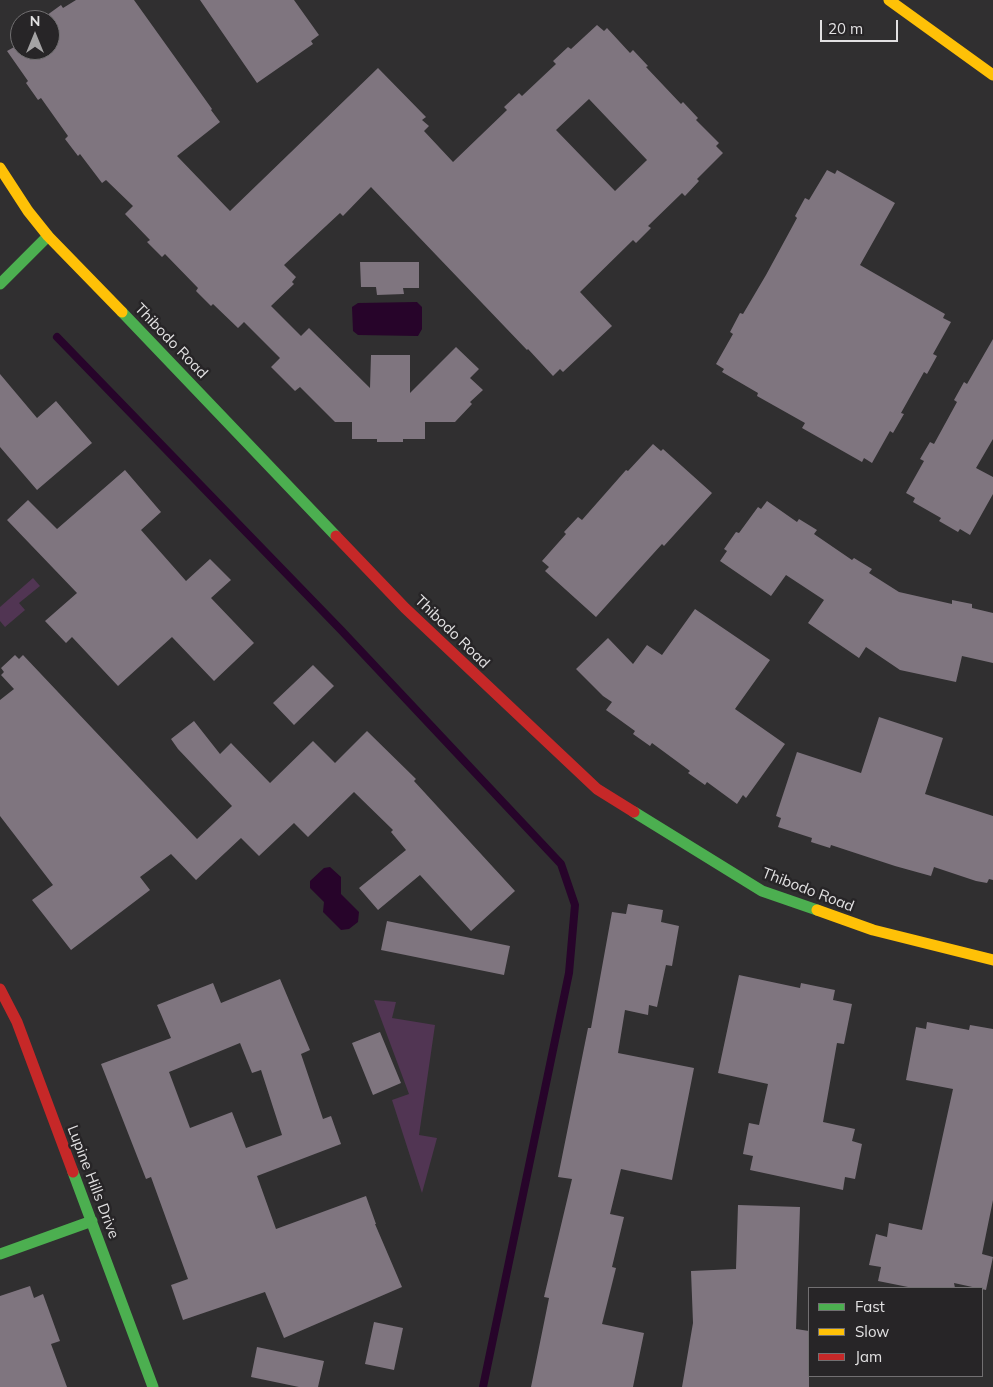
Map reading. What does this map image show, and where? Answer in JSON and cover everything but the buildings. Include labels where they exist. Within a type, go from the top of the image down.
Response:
[{"type":"main road","points":[[889,0],[993,75]]},
{"type":"main road","name":"Thibodo Road","points":[[0,168],[28,211],[48,236],[405,608],[597,789],[762,891],[873,930],[993,960]]},
{"type":"main road","points":[[0,284],[48,236]]},
{"type":"main road","name":"Lupine Hills Drive","points":[[0,989],[17,1022],[153,1387]]},
{"type":"main road","points":[[0,1254],[92,1221]]},
{"type":"shaded area","points":[[417,302],[422,307],[422,329],[418,336],[358,335],[353,331],[352,307],[358,303]]},
{"type":"shaded area","points":[[33,578],[40,586],[19,603],[25,610],[5,627],[0,621],[0,607]]},
{"type":"shaded area","points":[[330,867],[341,877],[341,894],[359,912],[358,922],[349,929],[341,930],[323,912],[324,902],[310,888],[310,881],[324,868]]},
{"type":"shaded area","points":[[374,1000],[396,1002],[392,1018],[435,1025],[419,1135],[437,1138],[422,1193],[392,1100],[409,1094]]},
{"type":"waterway","points":[[57,337],[341,630],[561,864],[575,905],[569,973],[483,1387]]},
{"type":"traffic: fast","points":[[0,284],[48,236]]},
{"type":"traffic: fast","points":[[122,312],[336,536]]},
{"type":"traffic: fast","points":[[634,812],[762,891],[817,910]]},
{"type":"traffic: fast","points":[[73,1172],[153,1387]]},
{"type":"traffic: fast","points":[[0,1254],[92,1221]]},
{"type":"traffic: slow","points":[[889,0],[993,75]]},
{"type":"traffic: slow","points":[[0,168],[28,211],[48,236],[122,312]]},
{"type":"traffic: slow","points":[[817,910],[873,930],[993,960]]},
{"type":"traffic: jam","points":[[336,536],[405,608],[597,789],[634,812]]},
{"type":"traffic: jam","points":[[0,989],[17,1022],[73,1172]]}]
